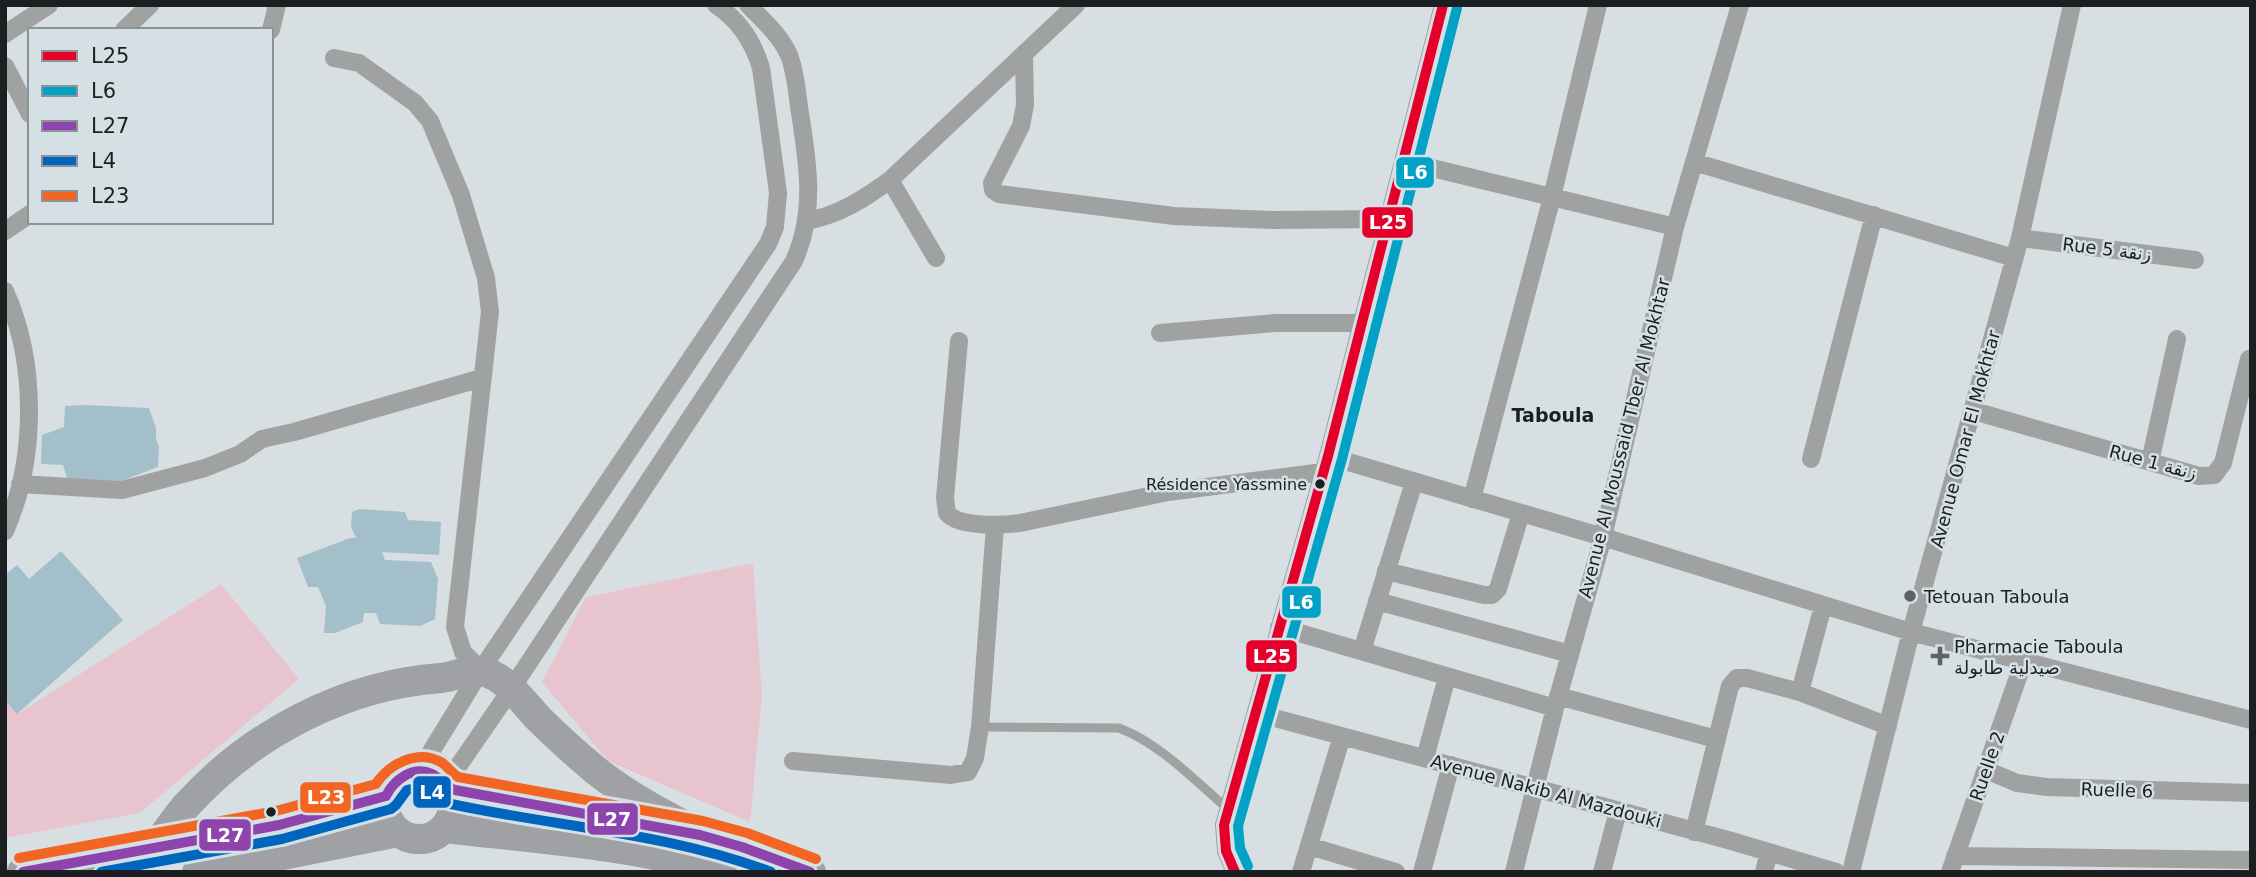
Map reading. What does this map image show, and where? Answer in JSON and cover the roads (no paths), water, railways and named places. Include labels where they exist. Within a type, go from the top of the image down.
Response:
[{"type":"highway","points":[[154,848],[186,807],[218,775],[248,750],[290,723],[360,694],[481,670],[512,688],[555,735],[595,770],[640,802],[702,835]]},
{"type":"highway","points":[[438,780],[454,804],[450,821],[430,838],[422,840],[398,832],[388,820],[385,804],[389,789],[400,778],[438,780],[531,806],[702,835],[755,850],[811,872]]},
{"type":"highway","points":[[22,872],[279,825],[386,796]]},
{"type":"highway","points":[[444,828],[589,844],[685,861],[722,872]]},
{"type":"highway","points":[[197,872],[398,832]]},
{"type":"street","points":[[5,34],[50,5]]},
{"type":"street","points":[[126,28],[150,5]]},
{"type":"street","points":[[271,28],[277,5]]},
{"type":"street","points":[[721,6],[746,33],[761,68],[778,193],[775,227],[768,244],[481,670],[432,750],[438,780],[459,765],[512,688],[794,261],[803,242],[807,221],[809,170],[794,74],[789,55],[779,38],[748,5]]},
{"type":"street","points":[[807,221],[824,218],[855,204],[890,180],[1076,5]]},
{"type":"street","points":[[1236,872],[1223,837],[1227,818],[1363,323],[1443,5]]},
{"type":"street","points":[[1472,499],[1552,197],[1598,5]]},
{"type":"street","name":"Avenue Al Moussaid Tber Al Mokhtar","points":[[1514,872],[1603,537],[1675,226],[1740,5]]},
{"type":"street","name":"Avenue Omar El Mokhtar","points":[[1851,872],[1911,632],[2020,238],[2072,5]]},
{"type":"street","points":[[1024,55],[1025,104],[1021,125],[992,183],[993,190],[999,194],[1174,216],[1388,219]]},
{"type":"street","points":[[334,58],[353,60],[379,76],[423,111],[436,134],[461,195],[486,278],[490,312],[455,628],[463,652],[481,670]]},
{"type":"street","points":[[5,66],[28,110]]},
{"type":"street","points":[[1403,161],[1675,226]]},
{"type":"street","points":[[1694,163],[2014,258]]},
{"type":"street","points":[[890,180],[936,258]]},
{"type":"street","points":[[5,231],[28,215]]},
{"type":"street","points":[[1811,459],[1874,215]]},
{"type":"street","name":"Rue 5 زنقة","points":[[2020,238],[2194,260]]},
{"type":"street","points":[[5,291],[24,359],[29,404],[20,484],[5,531]]},
{"type":"street","points":[[1160,333],[1275,323],[1363,323]]},
{"type":"street","points":[[2150,462],[2177,339]]},
{"type":"street","points":[[959,341],[945,506],[950,518],[995,526],[1020,523],[1168,492],[1325,464],[1414,482],[1911,632],[2251,720]]},
{"type":"street","name":"Rue 1 زنقة","points":[[1974,411],[2199,476],[2214,475],[2219,470],[2249,359]]},
{"type":"street","points":[[20,484],[122,490],[205,468],[240,454],[262,439],[482,378]]},
{"type":"street","points":[[1362,651],[1414,482]]},
{"type":"street","points":[[1386,571],[1492,595],[1498,589],[1521,513]]},
{"type":"street","points":[[793,761],[961,775],[968,772],[972,766],[980,727],[995,526]]},
{"type":"street","points":[[1377,601],[1570,654]]},
{"type":"street","points":[[1800,692],[1824,606]]},
{"type":"street","points":[[1279,626],[1447,677],[1717,739]]},
{"type":"street","name":"Ruelle 2","points":[[1953,864],[2024,660]]},
{"type":"street","points":[[1425,758],[1447,677]]},
{"type":"street","points":[[1694,832],[1732,681],[1748,678],[1800,692],[1888,726]]},
{"type":"street","name":"Avenue Nakib Al Mazdouki","points":[[1256,713],[1535,787],[1836,872]]},
{"type":"street","points":[[1301,872],[1342,736]]},
{"type":"street","points":[[1422,872],[1451,765]]},
{"type":"street","name":"Ruelle 6","points":[[1986,769],[2017,783],[2039,786],[2251,793]]},
{"type":"street","points":[[1602,872],[1618,811]]},
{"type":"street","points":[[1309,846],[1396,872]]},
{"type":"street","points":[[1764,872],[1769,852]]},
{"type":"street","points":[[1953,864],[2251,860]]},
{"type":"lane","points":[[980,727],[1119,728],[1153,746],[1227,818]]},
{"type":"place","name":"Résidence Yassmine","points":[[1320,484]]},
{"type":"place","name":"Tetouan Taboula","points":[[1910,596]]},
{"type":"place","name":"Pharmacie Taboula صيدلية طابولة","points":[[1940,656]]},
{"type":"district","name":"Taboula","points":[[1553,415]]}]
